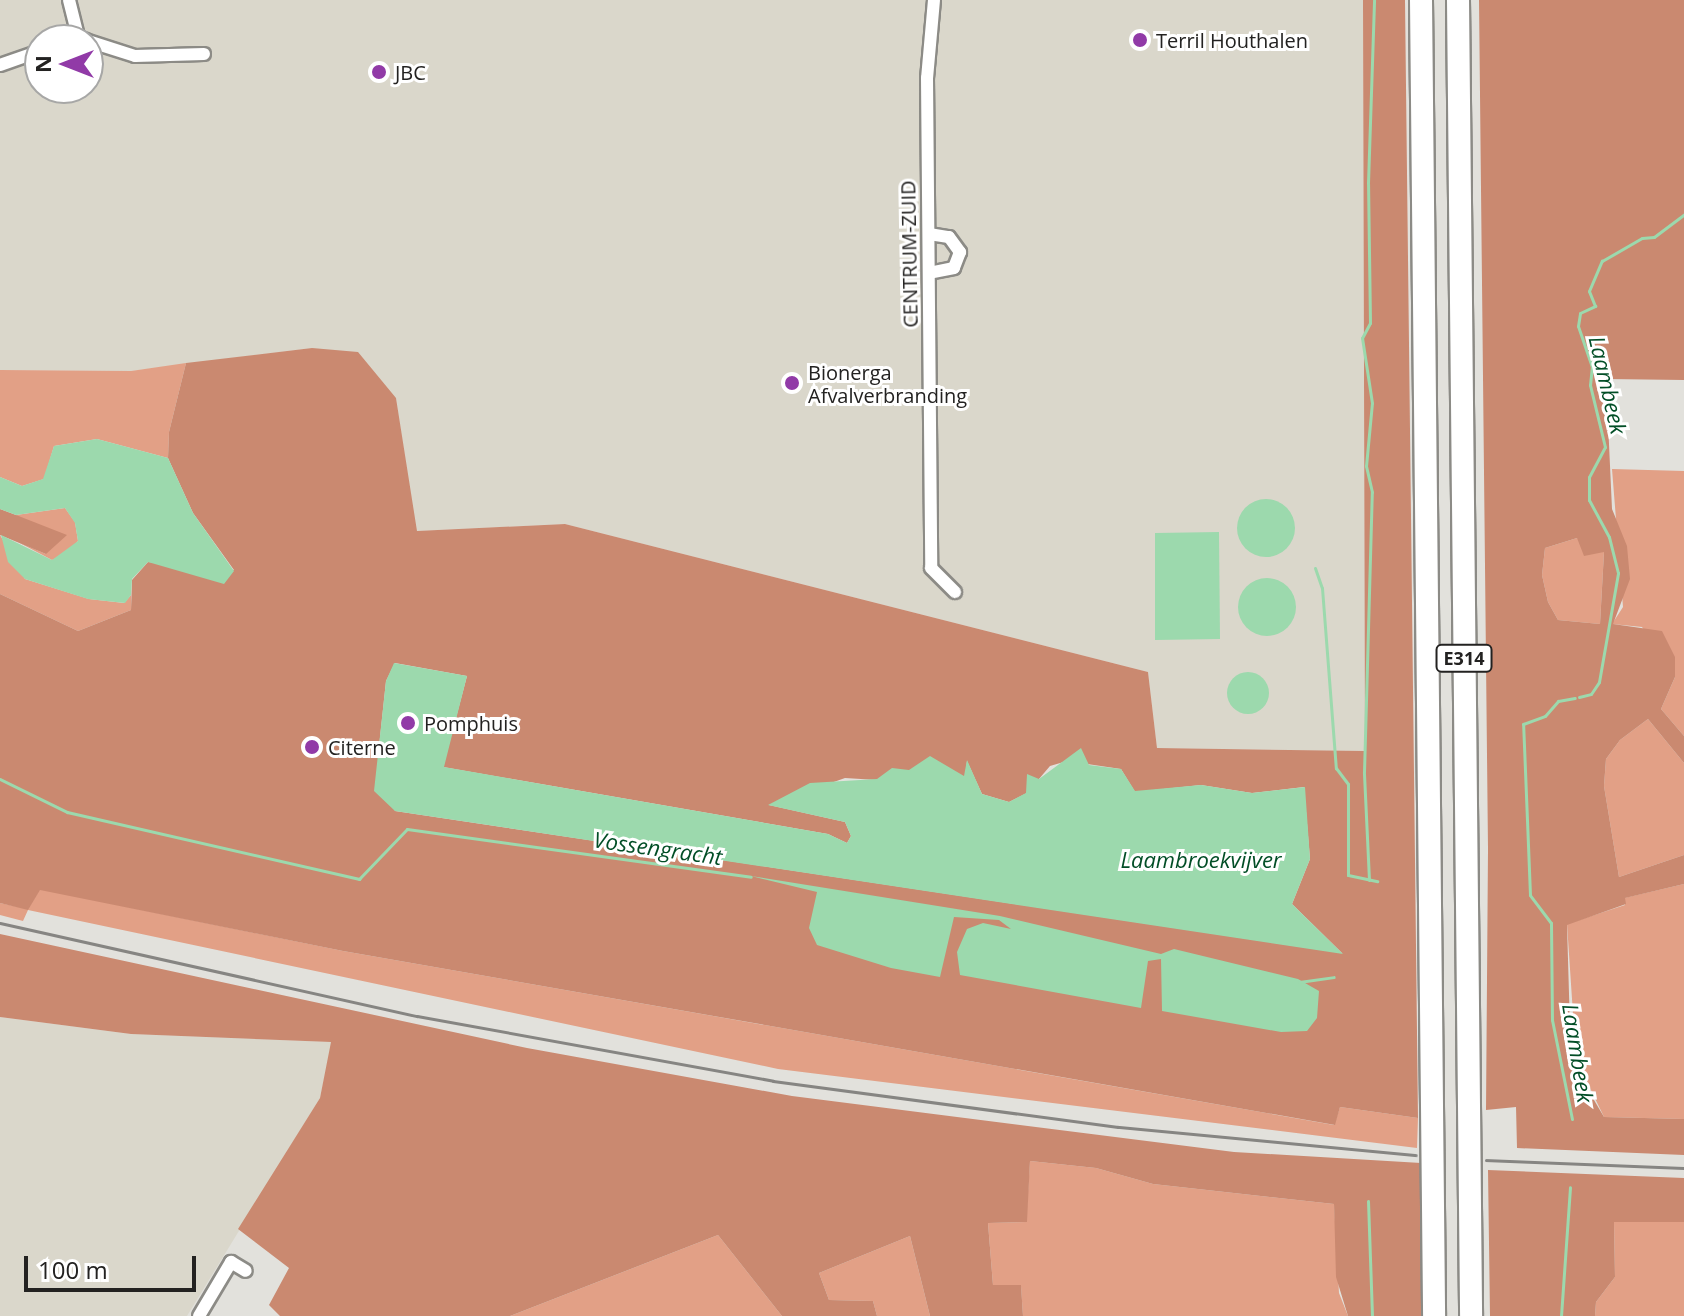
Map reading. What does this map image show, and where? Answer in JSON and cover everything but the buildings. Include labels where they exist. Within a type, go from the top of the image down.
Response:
[{"type":"highway","name":"E314","points":[[1421,0],[1434,1316]]},
{"type":"highway","name":"E314","points":[[1458,0],[1471,1316]]},
{"type":"street","points":[[69,0],[76,24]]},
{"type":"street","name":"CENTRUM-ZUID","points":[[934,0],[927,78],[931,568],[955,592]]},
{"type":"street","points":[[104,46],[135,56],[204,54]]},
{"type":"street","points":[[0,65],[24,57]]},
{"type":"street","points":[[929,234],[949,237],[960,252],[954,268],[929,273]]},
{"type":"street","points":[[199,1316],[231,1262],[246,1271]]},
{"type":"shaded area","points":[[0,0],[1363,0],[1365,751],[1157,748],[1148,672],[565,524],[416,531],[396,398],[312,348],[131,371],[0,370]]},
{"type":"shaded area","points":[[1363,0],[1405,0],[1418,1118],[1340,1107],[1335,1125],[343,951],[40,890],[28,910],[0,903],[0,594],[78,631],[131,610],[132,580],[148,562],[234,570],[193,513],[168,458],[169,432],[186,363],[312,348],[358,352],[396,398],[417,531],[565,524],[1148,672],[1157,748],[1365,751]],"holes":[[[395,663],[467,676],[443,767],[828,834],[847,843],[851,836],[845,822],[769,805],[845,778],[877,780],[892,769],[965,777],[967,761],[982,794],[1009,802],[1027,793],[1050,766],[1067,761],[1121,769],[1135,792],[1201,785],[1252,793],[1304,787],[1310,859],[1292,904],[1342,953],[395,811],[378,756],[386,681]]]},
{"type":"shaded area","points":[[1479,0],[1684,0],[1684,380],[1606,379],[1612,509],[1627,546],[1630,579],[1613,624],[1662,631],[1675,657],[1675,677],[1661,709],[1684,736],[1684,763],[1648,719],[1620,740],[1606,759],[1604,786],[1619,877],[1684,855],[1684,884],[1625,898],[1626,904],[1567,925],[1570,1028],[1581,1078],[1604,1117],[1684,1119],[1684,1155],[1517,1148],[1516,1107],[1486,1110],[1488,849]],"holes":[[[1577,538],[1584,556],[1604,552],[1600,624],[1558,620],[1548,602],[1542,575],[1545,548]]]},
{"type":"shaded area","points":[[186,363],[169,432],[168,458],[97,439],[54,446],[44,479],[22,486],[0,477],[0,370],[131,371]]},
{"type":"shaded area","points":[[1612,469],[1684,471],[1684,736],[1661,709],[1675,677],[1642,627],[1612,624],[1623,607]]},
{"type":"shaded area","points":[[65,508],[75,522],[78,541],[66,554],[52,560],[18,542],[46,554],[16,515]]},
{"type":"shaded area","points":[[0,509],[67,535],[46,554],[0,535]]},
{"type":"shaded area","points":[[0,535],[25,579],[89,599],[124,603],[131,595],[131,610],[78,631],[0,594]]},
{"type":"shaded area","points":[[1577,538],[1604,552],[1600,624],[1558,620],[1548,602],[1542,575],[1545,548]]},
{"type":"shaded area","points":[[1648,719],[1684,763],[1684,855],[1619,877],[1604,786],[1606,759],[1620,740]]},
{"type":"shaded area","points":[[1684,884],[1684,1119],[1604,1117],[1576,1059],[1567,924],[1625,905],[1624,898]]},
{"type":"shaded area","points":[[40,889],[343,951],[1334,1125],[1340,1107],[1418,1118],[1417,1148],[778,1069],[28,910],[23,921],[0,915],[0,903],[28,909]]},
{"type":"shaded area","points":[[0,934],[527,1048],[792,1096],[1234,1152],[1421,1163],[1422,1316],[1348,1316],[1336,1277],[1334,1204],[1153,1184],[1096,1168],[1030,1161],[1027,1222],[988,1223],[993,1285],[1021,1285],[1023,1316],[930,1316],[910,1236],[819,1273],[829,1300],[873,1301],[877,1316],[782,1316],[718,1235],[510,1316],[280,1316],[269,1305],[289,1268],[238,1229],[320,1098],[331,1042],[131,1034],[0,1017]]},
{"type":"shaded area","points":[[0,1017],[131,1034],[332,1042],[320,1098],[187,1316],[0,1316]]},
{"type":"shaded area","points":[[1030,1161],[1096,1168],[1153,1184],[1334,1204],[1339,1293],[1348,1316],[1023,1316],[1021,1286],[993,1285],[988,1223],[1026,1222]]},
{"type":"shaded area","points":[[1488,1170],[1684,1178],[1684,1222],[1614,1222],[1615,1277],[1596,1302],[1595,1316],[1490,1316]]},
{"type":"shaded area","points":[[1614,1222],[1684,1222],[1684,1316],[1595,1316],[1596,1302],[1615,1277]]},
{"type":"shaded area","points":[[718,1235],[782,1316],[510,1316]]},
{"type":"shaded area","points":[[910,1236],[930,1316],[877,1316],[873,1301],[829,1300],[819,1273]]},
{"type":"water","points":[[97,439],[168,458],[193,513],[234,571],[224,584],[148,562],[132,579],[131,595],[125,603],[88,599],[25,579],[8,562],[1,535],[52,560],[78,541],[75,523],[65,508],[16,515],[0,509],[0,477],[22,486],[43,479],[54,446]]},
{"type":"water","points":[[1266,499],[1277,501],[1286,508],[1293,517],[1293,539],[1286,548],[1277,555],[1266,557],[1255,555],[1246,548],[1239,539],[1237,528],[1239,517],[1246,508],[1255,501]]},
{"type":"water","points":[[1219,532],[1220,639],[1155,640],[1155,533]]},
{"type":"water","points":[[1267,578],[1278,580],[1287,587],[1294,596],[1294,618],[1287,627],[1278,634],[1267,636],[1256,634],[1247,627],[1240,618],[1238,607],[1240,596],[1247,587],[1256,580]]},
{"type":"water","name":"Laambroekvijver","points":[[394,663],[467,676],[444,767],[828,834],[847,843],[851,836],[845,822],[768,805],[810,783],[877,779],[892,768],[909,770],[930,756],[964,776],[967,760],[982,794],[1009,802],[1026,793],[1027,774],[1039,779],[1081,748],[1089,765],[1121,769],[1135,791],[1201,785],[1252,793],[1305,787],[1310,859],[1292,904],[1343,954],[395,811],[374,791],[386,681]]},
{"type":"water","points":[[1248,672],[1263,678],[1269,693],[1263,708],[1248,714],[1233,708],[1227,693],[1233,678]]},
{"type":"water","points":[[751,876],[1000,916],[1161,954],[1174,949],[1298,979],[1319,991],[1317,1018],[1307,1031],[1281,1032],[1162,1011],[1161,959],[1148,961],[1141,1008],[960,975],[957,952],[967,929],[983,923],[1011,929],[999,920],[954,917],[940,977],[891,968],[817,945],[809,928],[817,892]]},
{"type":"waterway","points":[[1369,880],[1364,772],[1372,492],[1366,466],[1372,403],[1362,338],[1370,323],[1368,183],[1374,0]]},
{"type":"waterway","name":"Laambeek","points":[[1579,697],[1591,694],[1599,682],[1618,573],[1609,537],[1589,500],[1589,477],[1605,447],[1590,385],[1592,367],[1578,326],[1580,313],[1595,306],[1589,291],[1602,261],[1642,238],[1654,237],[1684,214]]},
{"type":"waterway","points":[[1315,568],[1322,588],[1336,768],[1348,784],[1348,875],[1377,881]]},
{"type":"waterway","name":"Laambeek","points":[[1572,1119],[1552,1020],[1551,923],[1530,895],[1523,724],[1545,716],[1558,701],[1575,698]]},
{"type":"waterway","name":"Vossengracht","points":[[0,779],[67,812],[359,879],[407,829],[751,877]]},
{"type":"waterway","name":"Vossengracht","points":[[1299,982],[1334,977]]},
{"type":"waterway","name":"Laambeek","points":[[1561,1316],[1570,1187]]},
{"type":"waterway","points":[[1368,1201],[1372,1316]]},
{"type":"railway","points":[[0,923],[417,1016],[773,1081],[1118,1127],[1416,1155]]},
{"type":"railway","points":[[1486,1160],[1684,1168]]},
{"type":"place","name":"Terril Houthalen","points":[[1140,40]]},
{"type":"place","name":"JBC","points":[[379,72]]},
{"type":"place","name":"Bionerga Afvalverbranding","points":[[792,383]]},
{"type":"place","name":"Pomphuis","points":[[408,723]]},
{"type":"place","name":"Citerne","points":[[312,747]]}]
